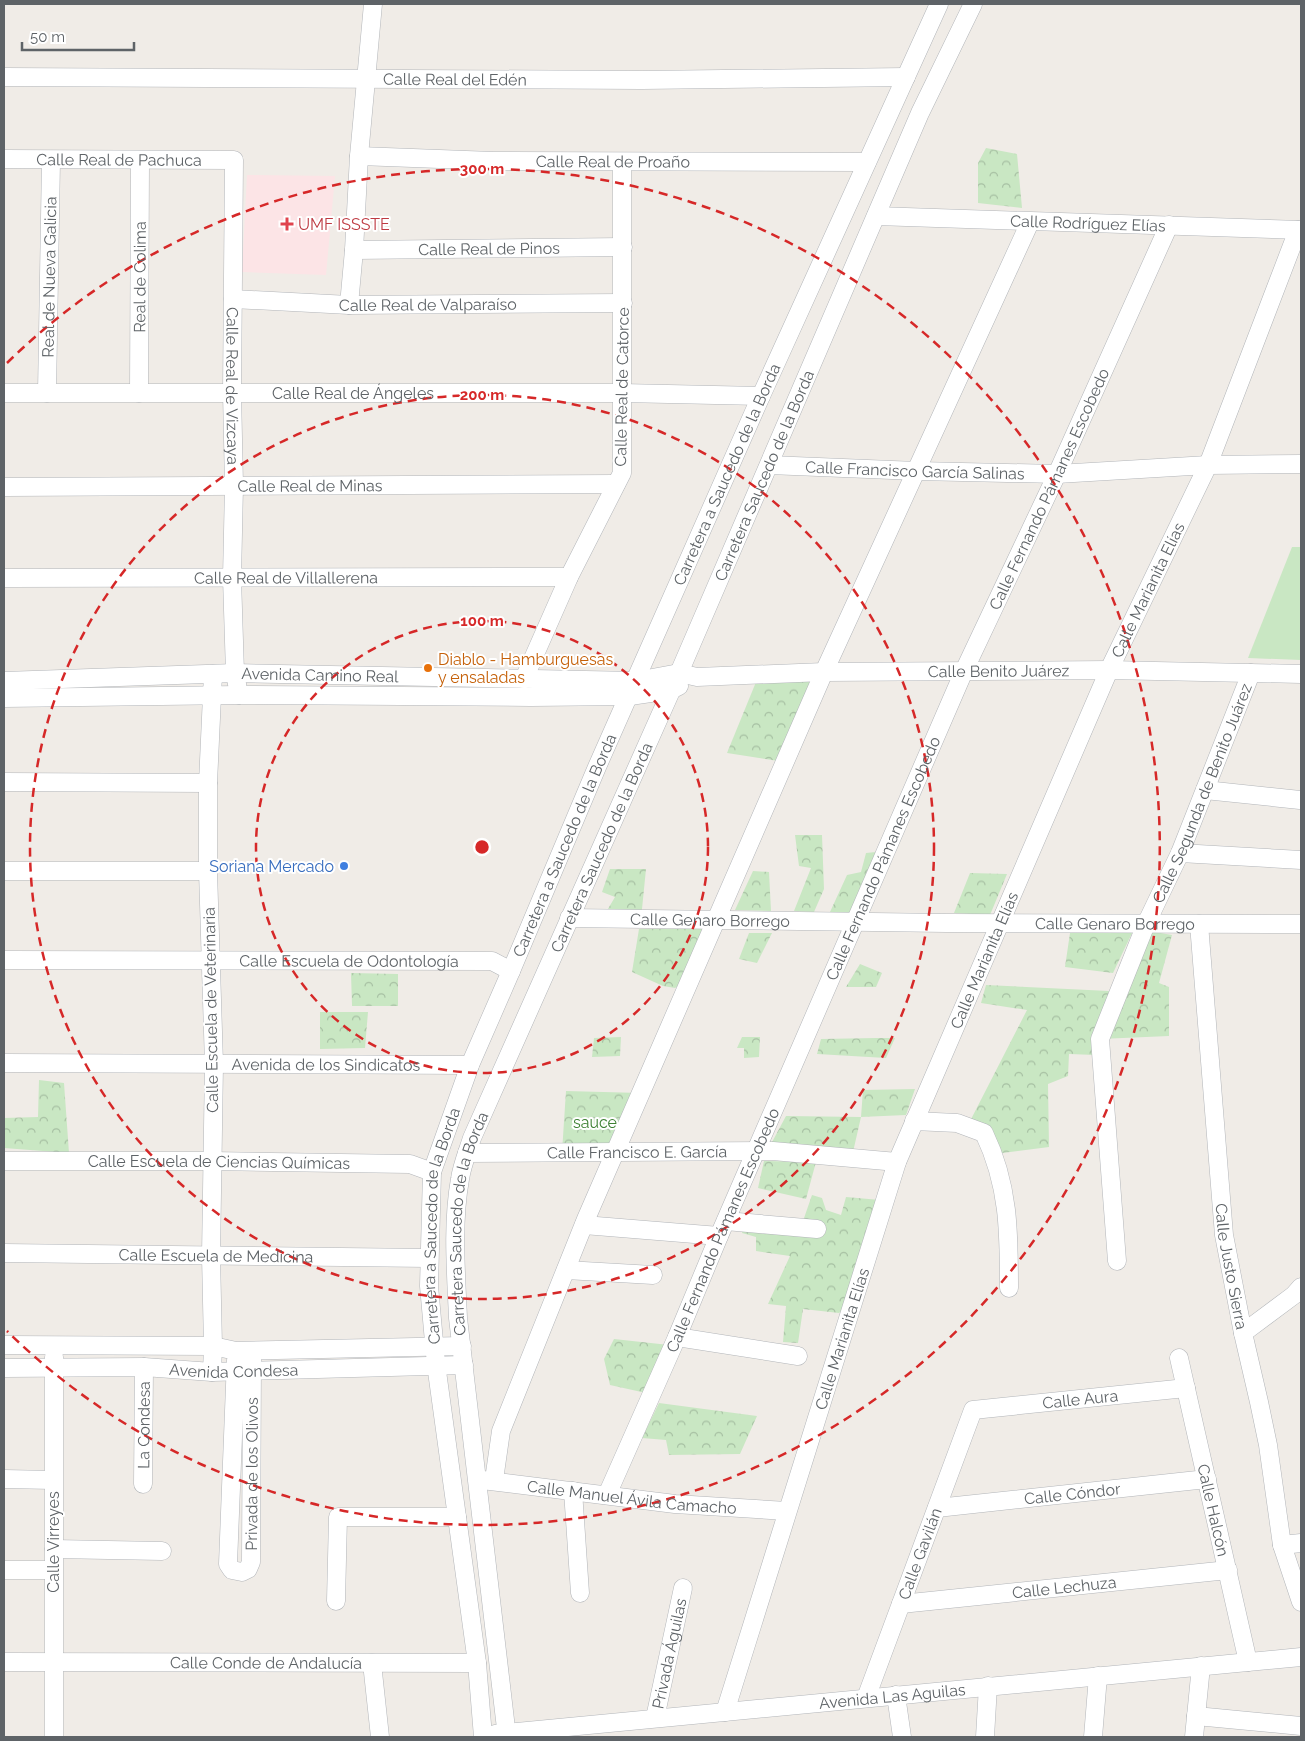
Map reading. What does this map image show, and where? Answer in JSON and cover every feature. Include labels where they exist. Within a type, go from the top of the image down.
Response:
[{"type":"street","points":[[349,305],[359,156],[368,78],[373,4]]},
{"type":"street","name":"Carretera a Saucedo de la Borda","points":[[483,1736],[478,1663],[436,1364],[429,1286],[432,1172],[470,1065],[594,776],[761,396],[939,4]]},
{"type":"street","name":"Carretera Saucedo de la Borda","points":[[507,1735],[485,1480],[464,1365],[458,1318],[455,1239],[460,1178],[472,1138],[679,673],[930,92],[973,4]]},
{"type":"street","name":"Calle Real del Edén","points":[[4,78],[642,80],[906,77]]},
{"type":"street","name":"Calle Real de Proaño","points":[[359,156],[493,161],[867,162]]},
{"type":"street","name":"Calle Real de Pachuca","points":[[4,159],[234,160]]},
{"type":"street","name":"Real de Nueva Galicia","points":[[47,393],[51,160]]},
{"type":"street","name":"Real de Colima","points":[[139,393],[140,160]]},
{"type":"street","name":"Calle Real de Vizcaya","points":[[234,160],[232,392],[234,486],[232,578],[235,674],[239,695]]},
{"type":"street","name":"Calle Real de Catorce","points":[[524,679],[568,577],[622,473],[622,162]]},
{"type":"street","name":"Calle Rodríguez Elías","points":[[876,216],[1300,230]]},
{"type":"street","points":[[485,1480],[501,1431],[584,1225],[716,920],[824,672],[1030,222]]},
{"type":"street","name":"Calle Fernando Pámanes Escobedo","points":[[606,1495],[677,1337],[722,1228],[964,671],[1057,474],[1169,225]]},
{"type":"street","name":"Calle Marianita Elías","points":[[724,1712],[897,1162],[1109,670],[1208,464],[1300,230]]},
{"type":"street","name":"Calle Real de Pinos","points":[[354,250],[623,248]]},
{"type":"street","name":"Calle Real de Valparaíso","points":[[233,299],[349,305],[623,303]]},
{"type":"street","name":"Calle Real de Ángeles","points":[[4,393],[622,393],[761,396]]},
{"type":"street","name":"Calle Francisco García Salinas","points":[[769,465],[1057,474],[1208,464],[1301,464]]},
{"type":"street","name":"Calle Real de Minas","points":[[4,487],[616,484]]},
{"type":"street","name":"Calle Real de Villallerena","points":[[4,578],[568,577]]},
{"type":"street","name":"Calle Benito Juárez","points":[[679,673],[697,677],[824,672],[1109,670],[1301,674]]},
{"type":"street","points":[[633,688],[679,673]]},
{"type":"street","name":"Calle Segunda de Benito Juárez","points":[[1117,1261],[1100,1039],[1146,924],[1180,853],[1251,673]]},
{"type":"street","name":"Calle Escuela de Veterinaria","points":[[212,1372],[211,1256],[214,1064],[208,872],[208,783],[213,674]]},
{"type":"street","name":"Avenida Camino Real","points":[[4,681],[235,674],[524,679],[633,688]]},
{"type":"street","name":"Calle Benito Juárez","points":[[633,688],[671,690],[697,677]]},
{"type":"street","name":"Avenida Camino Real","points":[[4,698],[212,695],[531,697],[633,688]]},
{"type":"street","points":[[4,782],[208,783]]},
{"type":"street","points":[[1205,790],[1300,800]]},
{"type":"street","points":[[1180,853],[1301,860]]},
{"type":"street","points":[[4,871],[208,872]]},
{"type":"street","name":"Calle Genaro Borrego","points":[[569,918],[856,922],[1301,924]]},
{"type":"street","name":"Calle Justo Sierra","points":[[1199,924],[1224,1235],[1243,1333],[1268,1445],[1282,1545],[1301,1602]]},
{"type":"street","name":"Calle Escuela de Odontología","points":[[4,960],[492,961],[511,971]]},
{"type":"street","name":"Avenida de los Sindicatos","points":[[4,1062],[470,1065]]},
{"type":"street","points":[[914,1122],[957,1123],[984,1133],[994,1154],[1009,1226],[1009,1288]]},
{"type":"street","name":"Calle Francisco E. García","points":[[467,1153],[773,1151],[897,1162]]},
{"type":"street","name":"Calle Escuela de Ciencias Químicas","points":[[4,1161],[212,1161],[410,1164],[432,1172]]},
{"type":"street","points":[[584,1225],[817,1229]]},
{"type":"street","name":"Calle Escuela de Medicina","points":[[4,1254],[429,1258]]},
{"type":"street","points":[[566,1270],[653,1275]]},
{"type":"street","points":[[1243,1333],[1294,1295],[1301,1287]]},
{"type":"street","points":[[677,1337],[798,1356]]},
{"type":"street","name":"Avenida Condesa","points":[[4,1346],[213,1346],[245,1351],[462,1346]]},
{"type":"street","name":"Calle Virreyes","points":[[53,1346],[55,1368],[53,1480],[54,1737]]},
{"type":"street","points":[[243,1371],[245,1351]]},
{"type":"street","name":"Calle Halcón","points":[[1179,1358],[1248,1662]]},
{"type":"street","name":"Avenida Condesa","points":[[4,1368],[144,1367],[212,1372],[436,1364],[464,1365]]},
{"type":"street","name":"La Condesa","points":[[143,1484],[144,1367]]},
{"type":"street","name":"Privada de los Olivos","points":[[243,1371],[252,1407],[251,1562],[248,1569],[242,1572],[232,1570],[228,1564],[234,1407],[243,1371]]},
{"type":"street","name":"Calle Aura","points":[[973,1410],[1186,1388]]},
{"type":"street","points":[[234,1407],[252,1407]]},
{"type":"street","name":"Calle Gavilán","points":[[866,1698],[973,1410]]},
{"type":"street","points":[[4,1479],[53,1480]]},
{"type":"street","name":"Calle Cóndor","points":[[937,1508],[1207,1479]]},
{"type":"street","name":"Calle Manuel Ávila Camacho","points":[[485,1480],[675,1504],[787,1512]]},
{"type":"street","points":[[231,1489],[251,1491]]},
{"type":"street","points":[[573,1491],[580,1593]]},
{"type":"street","points":[[336,1600],[338,1518],[457,1517]]},
{"type":"street","points":[[1282,1545],[1301,1543]]},
{"type":"street","points":[[54,1550],[162,1551]]},
{"type":"street","points":[[4,1570],[53,1570]]},
{"type":"street","name":"Calle Lechuza","points":[[901,1604],[1228,1570]]},
{"type":"street","name":"Privada Águilas","points":[[655,1718],[683,1588]]},
{"type":"street","name":"Avenida Las Aguilas","points":[[483,1736],[1301,1657]]},
{"type":"street","name":"Calle Conde de Andalucía","points":[[4,1662],[478,1663]]},
{"type":"street","points":[[372,1663],[380,1737]]},
{"type":"street","points":[[1194,1737],[1201,1666]]},
{"type":"street","points":[[1093,1737],[1098,1676]]},
{"type":"street","points":[[985,1737],[988,1686]]},
{"type":"street","points":[[896,1695],[902,1737]]},
{"type":"street","points":[[1196,1716],[1301,1726]]},
{"type":"shaded area","name":"UMF ISSSTE","points":[[247,175],[335,176],[326,275],[242,272]]},
{"type":"green space","points":[[986,148],[1017,154],[1022,208],[978,203],[978,163]]},
{"type":"green space","points":[[1292,547],[1301,547],[1301,660],[1248,658]]},
{"type":"green space","points":[[820,681],[785,762],[727,753],[756,682]]},
{"type":"green space","points":[[795,835],[822,835],[824,889],[814,912],[794,911],[811,868],[799,866]]},
{"type":"green space","points":[[886,851],[856,922],[830,912],[847,875],[861,872],[866,853]]},
{"type":"green space","points":[[610,869],[646,869],[641,919],[602,919],[615,897],[602,892]]},
{"type":"green space","points":[[753,871],[769,872],[771,911],[735,910]]},
{"type":"green space","points":[[970,873],[1007,874],[990,915],[954,913]]},
{"type":"green space","points":[[639,929],[704,929],[684,982],[675,988],[663,986],[632,972]]},
{"type":"green space","points":[[1143,930],[1172,935],[1159,983],[1169,987],[1169,1036],[1100,1039]]},
{"type":"green space","points":[[1133,931],[1113,973],[1065,967],[1070,933]]},
{"type":"green space","points":[[749,933],[772,933],[757,963],[739,959]]},
{"type":"green space","points":[[860,964],[882,973],[876,987],[846,987]]},
{"type":"green space","points":[[351,973],[398,974],[398,1006],[352,1006]]},
{"type":"green space","points":[[986,985],[1109,991],[1095,1055],[1069,1054],[1068,1076],[1048,1084],[1049,1147],[994,1154],[967,1127],[1027,1010],[981,1003]]},
{"type":"green space","points":[[320,1012],[368,1012],[365,1048],[320,1049]]},
{"type":"green space","points":[[621,1037],[620,1056],[592,1057],[594,1038]]},
{"type":"green space","points":[[742,1037],[760,1037],[759,1057],[744,1058],[744,1048],[737,1048]]},
{"type":"green space","points":[[895,1038],[886,1058],[817,1054],[821,1039]]},
{"type":"green space","points":[[39,1080],[64,1083],[69,1153],[4,1148],[4,1118],[38,1117]]},
{"type":"green space","points":[[915,1089],[906,1115],[861,1117],[863,1090]]},
{"type":"green space","name":"sauce","points":[[566,1091],[641,1093],[616,1152],[562,1152]]},
{"type":"green space","points":[[786,1116],[861,1117],[853,1152],[771,1144]]},
{"type":"green space","points":[[764,1161],[816,1162],[806,1199],[758,1188]]},
{"type":"green space","points":[[812,1195],[822,1198],[826,1210],[841,1215],[846,1197],[880,1200],[844,1309],[839,1313],[803,1309],[798,1343],[783,1342],[786,1306],[768,1304],[790,1256],[756,1251],[756,1237],[742,1233],[743,1227],[803,1221]]},
{"type":"green space","points":[[614,1339],[669,1345],[646,1393],[610,1385],[604,1359]]},
{"type":"green space","points":[[659,1403],[757,1416],[740,1454],[669,1455],[666,1440],[642,1438]]},
{"type":"place","name":"UMF ISSSTE","points":[[287,224]]},
{"type":"place","name":"Diablo - Hamburguesas y ensaladas","points":[[428,668]]},
{"type":"place","name":"Soriana Mercado","points":[[344,866]]}]
